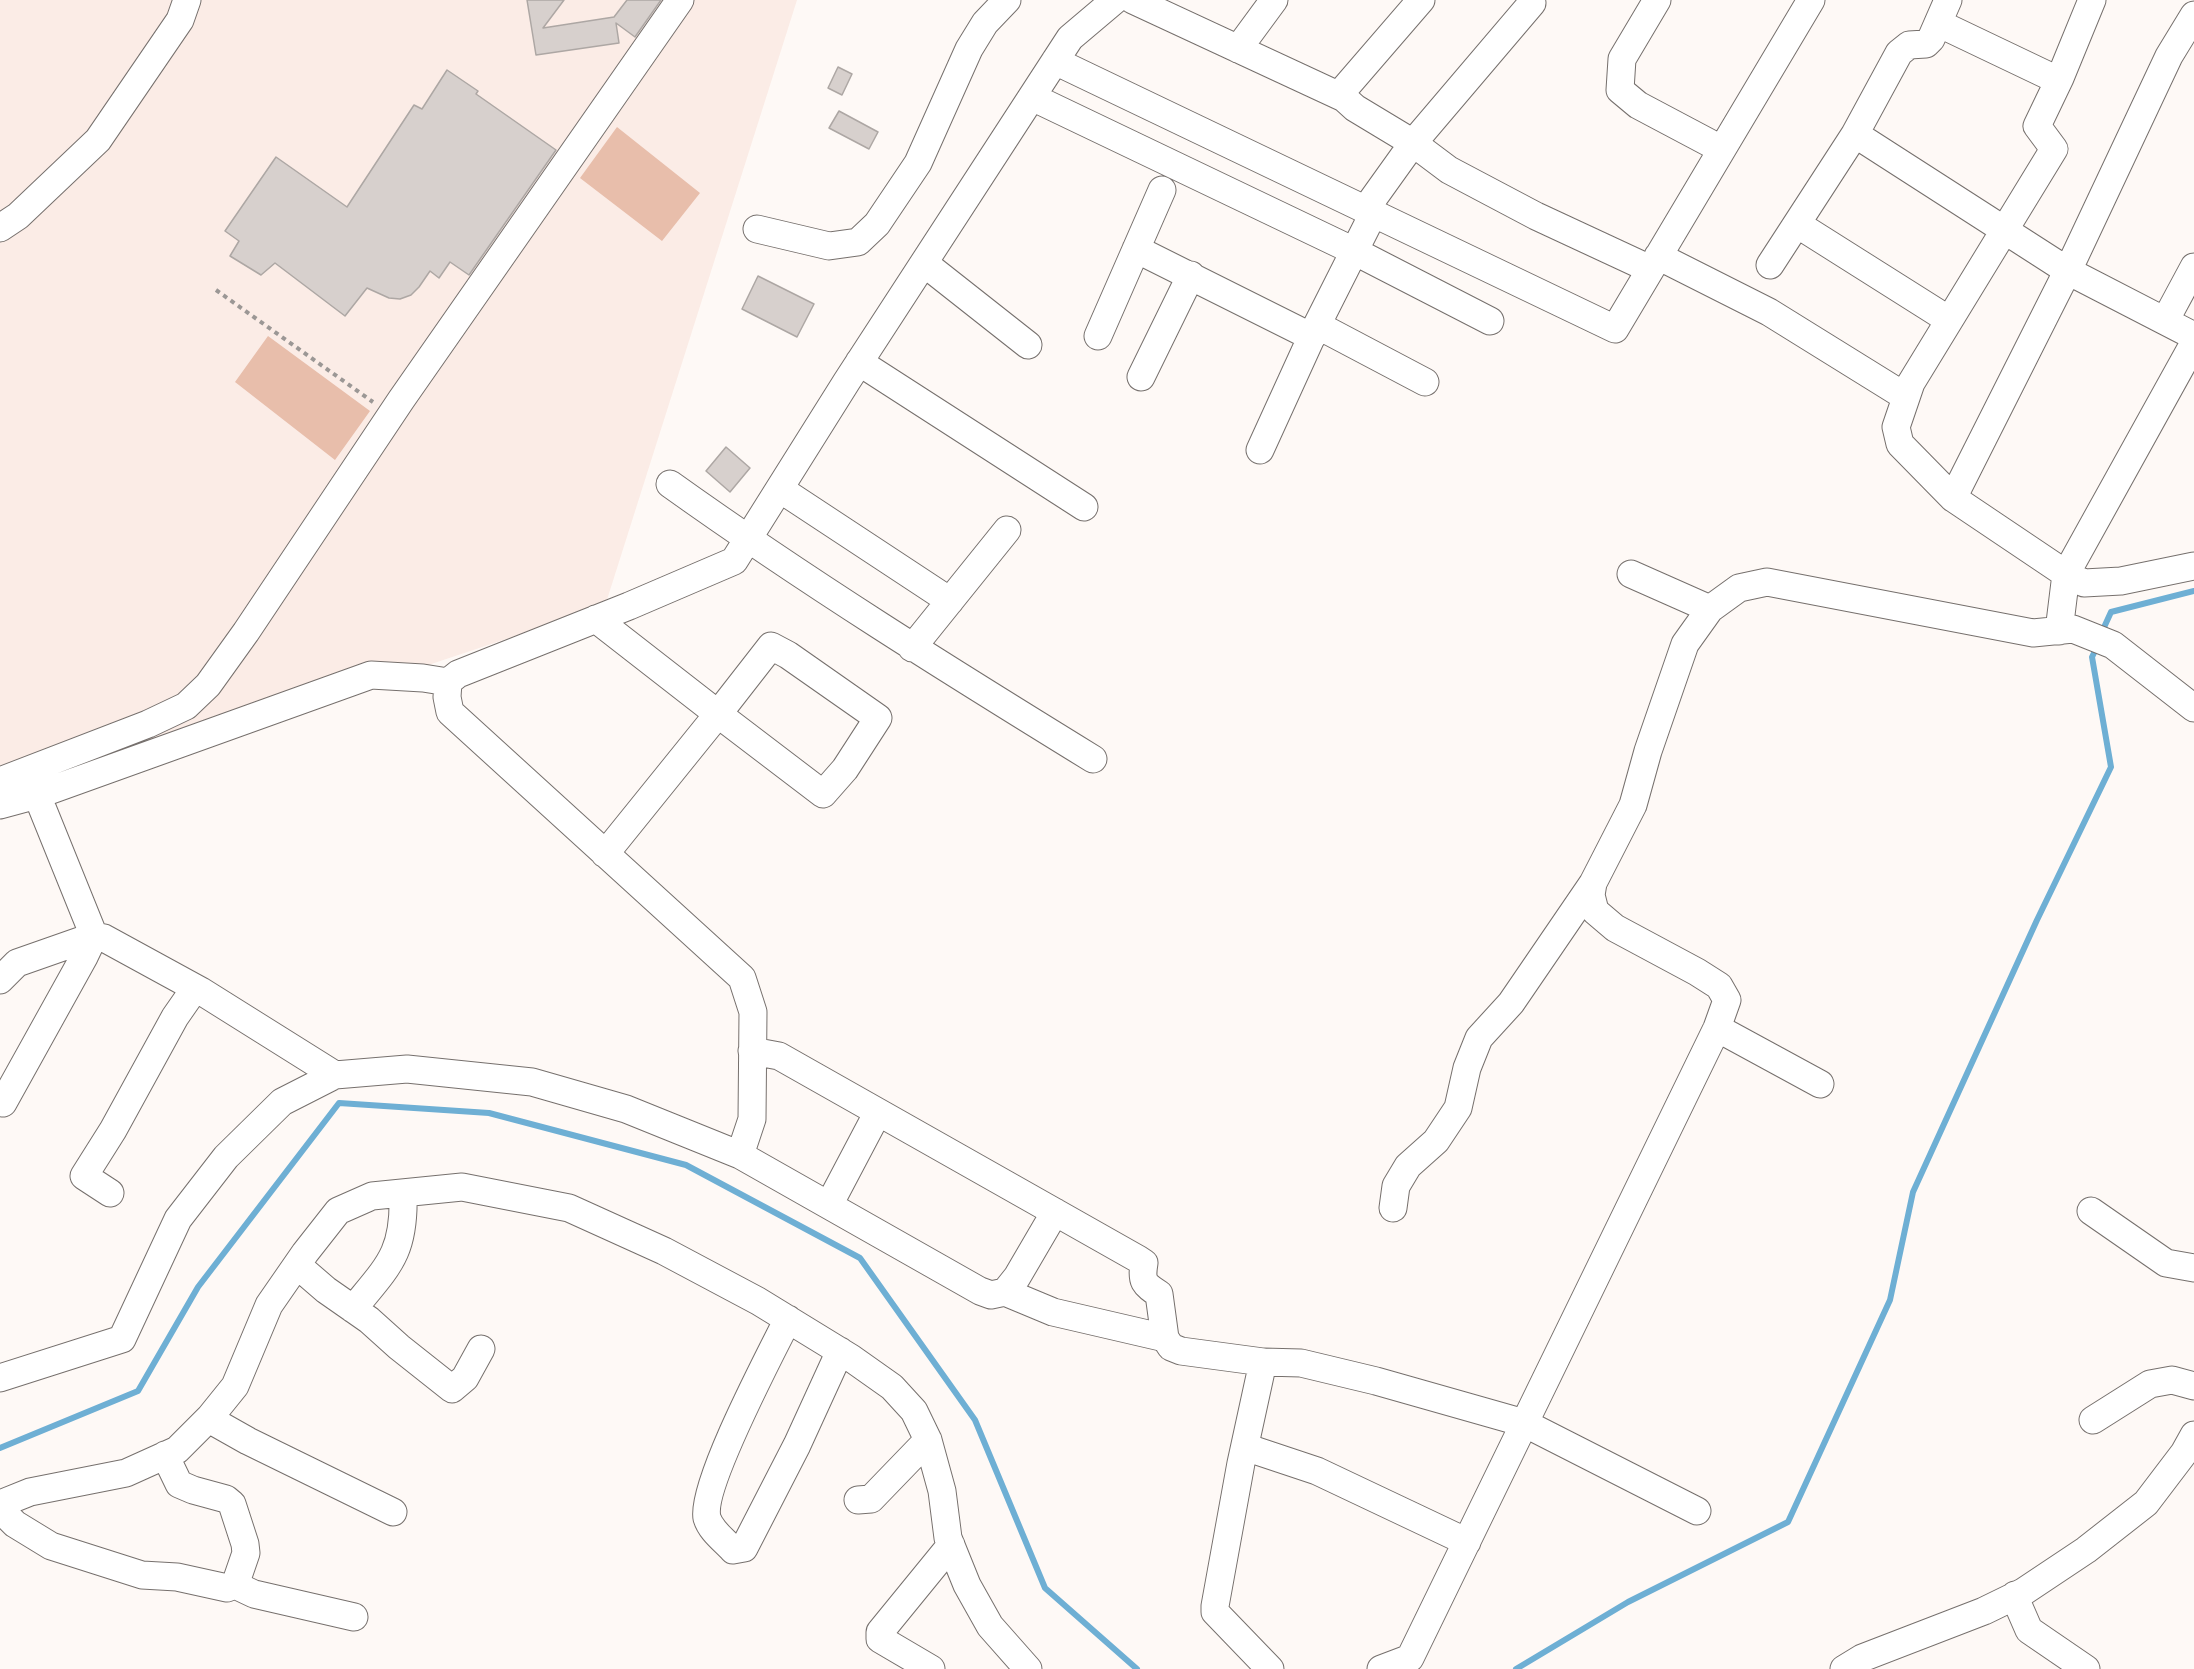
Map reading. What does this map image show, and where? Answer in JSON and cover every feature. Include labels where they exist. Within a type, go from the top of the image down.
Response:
[{"type":"street","points":[[0,228],[18,216],[98,140],[180,20],[187,0]]},
{"type":"street","points":[[0,781],[148,724],[186,706],[208,685],[391,415],[680,0]]},
{"type":"street","points":[[757,229],[829,246],[858,242],[877,224],[918,163],[969,48],[986,23],[1007,0]]},
{"type":"street","points":[[740,1155],[752,1119],[753,1012],[742,978],[450,712],[447,697],[448,682],[458,674],[734,561],[859,362],[1070,38],[1115,0]]},
{"type":"street","points":[[1134,0],[1344,98],[1355,108],[1413,143],[1449,170],[1536,216],[1769,312],[1906,398]]},
{"type":"street","points":[[1238,49],[1274,0]]},
{"type":"street","points":[[1344,98],[1345,88],[1421,0]]},
{"type":"street","points":[[1657,0],[1622,59],[1620,90],[1638,105],[1721,149]]},
{"type":"street","points":[[1055,61],[1615,329],[1811,0]]},
{"type":"street","points":[[2092,0],[2060,78],[2037,126],[2054,149],[1911,383],[1896,427],[1900,444],[1953,498],[2066,574],[2084,583],[2121,581],[2194,566]]},
{"type":"street","points":[[1260,450],[1354,251],[1369,212],[1413,143],[1532,3]]},
{"type":"street","points":[[1770,265],[1855,134],[1899,53],[1909,45],[1926,44],[1943,11],[2047,75]]},
{"type":"street","points":[[1953,498],[2068,271],[2169,56],[2194,15]]},
{"type":"street","points":[[1032,97],[1354,251],[1490,321]]},
{"type":"street","points":[[1855,134],[2068,271],[2194,336]]},
{"type":"street","points":[[1098,336],[1162,190]]},
{"type":"street","points":[[1797,224],[1949,320]]},
{"type":"street","points":[[1136,249],[1425,382]]},
{"type":"street","points":[[924,263],[1028,345]]},
{"type":"street","points":[[2165,321],[2194,267]]},
{"type":"street","points":[[1141,377],[1191,275]]},
{"type":"street","points":[[2066,630],[2066,574],[2194,344]]},
{"type":"street","points":[[859,362],[1084,507]]},
{"type":"street","points":[[670,484],[748,540],[912,648],[1093,759]]},
{"type":"street","points":[[780,489],[950,601]]},
{"type":"street","points":[[912,648],[1007,530]]},
{"type":"street","points":[[1631,574],[1710,609]]},
{"type":"street","points":[[1393,1208],[1396,1186],[1408,1166],[1436,1141],[1458,1108],[1467,1068],[1479,1038],[1511,1003],[1593,883],[1633,805],[1648,751],[1685,644],[1710,609],[1739,588],[1767,582],[2033,633],[2066,630],[2113,645],[2194,708]]},
{"type":"street","points":[[596,619],[718,714],[823,794],[845,769],[878,718],[788,655],[771,646],[718,714],[605,854]]},
{"type":"street","points":[[0,805],[37,795],[371,675],[448,682]]},
{"type":"street","points":[[37,795],[94,936]]},
{"type":"street","points":[[1381,1669],[1410,1658],[1717,1028],[1727,1000],[1719,986],[1615,928],[1595,911],[1591,895],[1593,883]]},
{"type":"street","points":[[3,1103],[94,936]]},
{"type":"street","points":[[0,980],[16,963],[94,936],[104,938],[201,991],[335,1075]]},
{"type":"street","points":[[110,1193],[84,1176],[113,1130],[175,1017],[190,994],[201,991]]},
{"type":"street","points":[[1717,1028],[1820,1084]]},
{"type":"street","points":[[752,1051],[780,1056],[1144,1263],[1142,1276],[1146,1285],[1159,1294],[1165,1338],[1171,1347],[1181,1351],[1263,1362],[1301,1363],[1376,1381],[1524,1423],[1697,1511]]},
{"type":"street","points":[[0,1378],[122,1339],[178,1219],[226,1157],[282,1102],[335,1075],[407,1069],[532,1082],[626,1109],[740,1155],[980,1291],[991,1295],[1005,1292],[1053,1312],[1165,1338]]},
{"type":"street","points":[[829,1205],[879,1112]]},
{"type":"street","points":[[0,1504],[30,1492],[126,1473],[177,1450],[208,1419],[234,1386],[269,1305],[338,1211],[372,1196],[462,1187],[569,1208],[664,1251],[758,1301],[840,1351],[892,1387],[914,1411],[928,1440],[942,1491],[948,1538],[967,1585],[990,1626],[1028,1669]]},
{"type":"street","points":[[353,1309],[388,1266],[399,1246],[404,1219],[403,1193]]},
{"type":"street","points":[[2091,1211],[2166,1263],[2194,1268]]},
{"type":"street","points":[[1005,1292],[1017,1277],[1055,1212]]},
{"type":"street","points":[[297,1265],[452,1389],[465,1378],[481,1349]]},
{"type":"street","points":[[788,1319],[735,1428],[708,1496],[707,1517],[713,1530],[733,1550],[744,1548],[797,1445],[840,1351]]},
{"type":"street","points":[[1263,1362],[1215,1612],[1270,1669]]},
{"type":"street","points":[[2093,1420],[2150,1384],[2172,1380],[2194,1386]]},
{"type":"street","points":[[208,1419],[393,1512]]},
{"type":"street","points":[[1867,1669],[1989,1622],[2146,1503],[2184,1453],[2194,1435]]},
{"type":"street","points":[[858,1500],[871,1499],[928,1440]]},
{"type":"street","points":[[1245,1447],[1317,1471],[1467,1542]]},
{"type":"street","points":[[165,1455],[179,1484],[226,1499],[232,1504],[246,1553],[235,1586]]},
{"type":"street","points":[[1844,1669],[1862,1658],[1984,1611],[2017,1601],[2093,1560],[2155,1511],[2194,1459]]},
{"type":"street","points":[[0,1509],[15,1524],[51,1546],[142,1575],[177,1576],[227,1588],[235,1586],[254,1594],[354,1617]]},
{"type":"street","points":[[931,1669],[880,1639],[880,1632],[951,1545]]},
{"type":"street","points":[[2017,1601],[2029,1630],[2086,1669]]},
{"type":"path","points":[[216,290],[391,415]]},
{"type":"shaded area","points":[[0,0],[797,0],[605,606],[0,808]]},
{"type":"shaded area","points":[[617,127],[700,193],[662,241],[580,178]]},
{"type":"shaded area","points":[[268,336],[370,411],[335,460],[235,382]]},
{"type":"building","points":[[527,0],[564,0],[543,28],[614,17],[627,0],[661,0],[635,37],[616,23],[619,43],[536,55]]},
{"type":"building","points":[[838,67],[852,74],[842,95],[828,88]]},
{"type":"building","points":[[447,70],[478,91],[476,94],[556,150],[469,275],[450,262],[439,278],[430,271],[411,295],[400,299],[389,298],[367,288],[345,316],[275,263],[261,275],[230,256],[239,241],[225,231],[276,157],[347,207],[414,105],[422,109]]},
{"type":"building","points":[[839,111],[878,132],[869,149],[829,128]]},
{"type":"building","points":[[758,276],[814,304],[797,337],[742,309]]},
{"type":"building","points":[[726,447],[750,468],[730,492],[706,471]]},
{"type":"waterway","points":[[2101,634],[2111,612],[2194,591]]},
{"type":"waterway","points":[[1516,1669],[1628,1602],[1788,1522],[1890,1300],[1913,1192],[2037,920],[2111,767],[2092,657],[2097,647]]},
{"type":"waterway","points":[[0,1448],[138,1391],[198,1287],[339,1103],[489,1113],[686,1165],[860,1258],[975,1420],[1045,1588],[1137,1669]]}]
